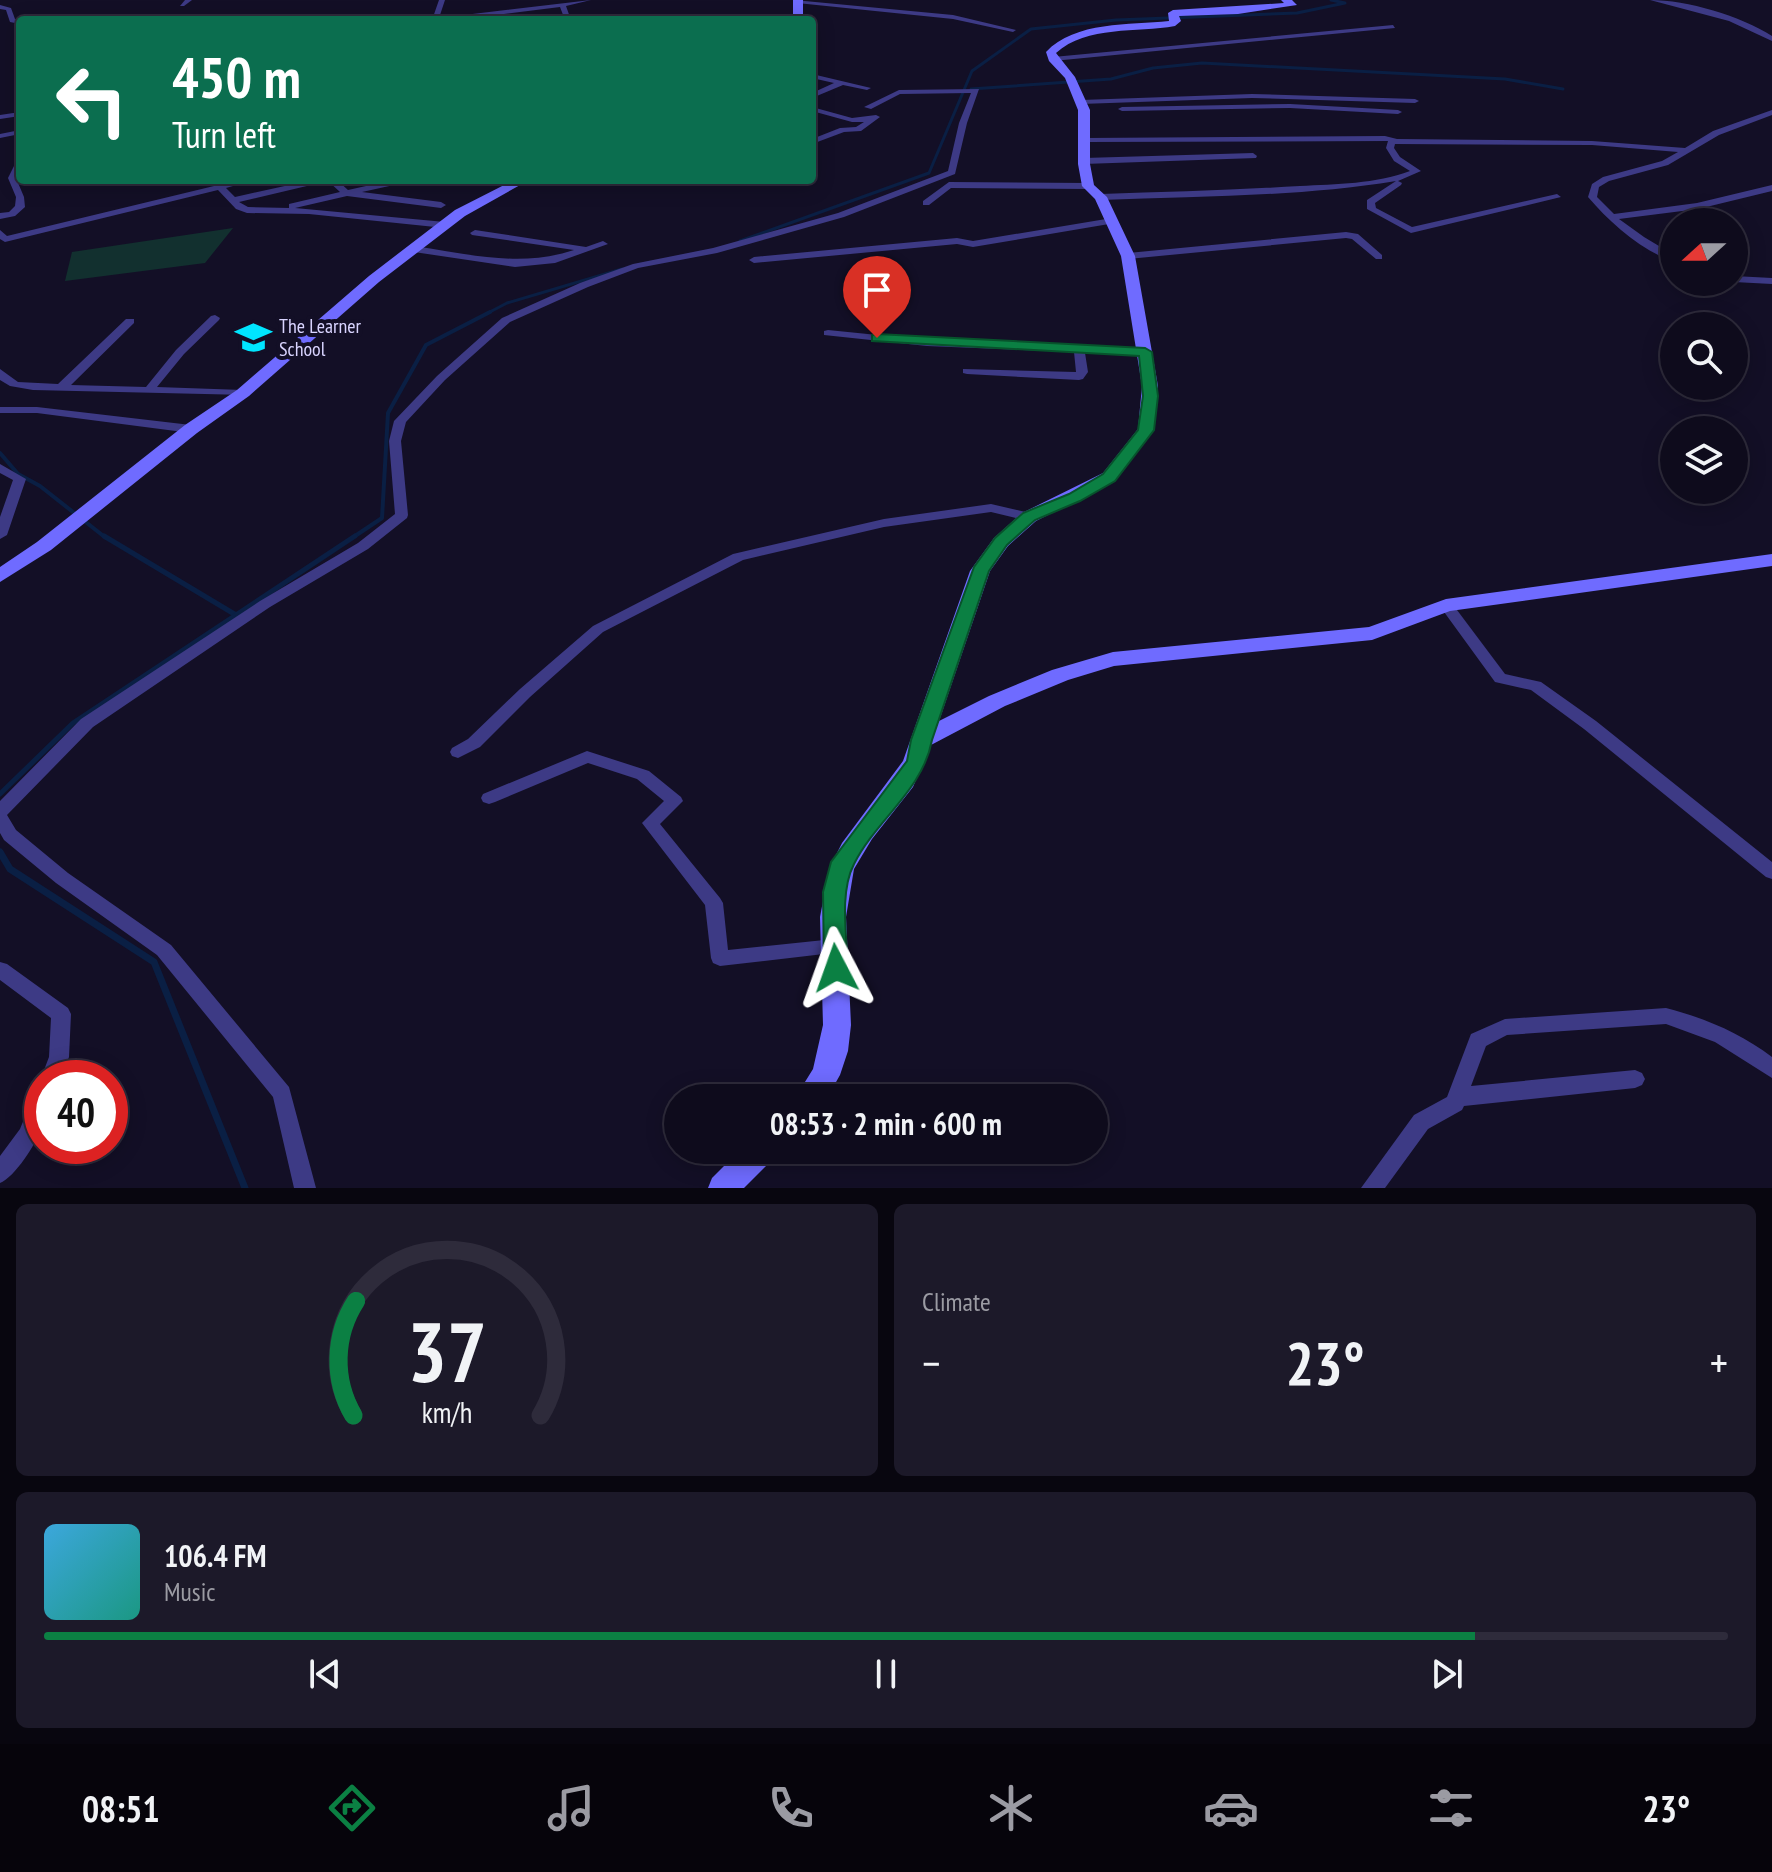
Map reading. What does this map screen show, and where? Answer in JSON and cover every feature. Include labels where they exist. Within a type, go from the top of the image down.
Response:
[{"type":"street","points":[[470,16],[588,0]]},
{"type":"street","points":[[798,0],[953,17],[1013,30]]},
{"type":"street","points":[[820,1084],[832,1053],[839,1011],[834,947],[835,892],[842,862],[855,841],[903,785],[917,762],[921,740],[980,571],[1001,542],[1029,517],[1109,477],[1146,430],[1151,396],[1128,256],[1095,192],[1084,161],[1082,106],[1071,82],[1053,59],[1054,47],[1105,31],[1172,24],[1176,21],[1173,13],[1292,5],[1286,0]]},
{"type":"street","points":[[1653,0],[1748,27],[1772,39]]},
{"type":"street","points":[[562,5],[566,16]]},
{"type":"street","points":[[0,7],[9,9],[12,21],[16,22]]},
{"type":"street","points":[[1053,59],[1393,27]]},
{"type":"street","points":[[816,77],[867,88]]},
{"type":"street","points":[[816,94],[843,82]]},
{"type":"street","points":[[0,811],[87,723],[265,604],[363,546],[402,515],[395,441],[400,421],[441,378],[506,320],[584,285],[636,266],[714,251],[841,215],[952,172],[963,123],[976,91],[899,92],[868,107]]},
{"type":"street","points":[[1082,106],[1252,96],[1415,101]]},
{"type":"street","points":[[1082,106],[1290,106],[1398,112]]},
{"type":"street","points":[[816,110],[852,120],[874,118],[858,129],[843,130],[816,140]]},
{"type":"street","points":[[1660,252],[1611,217],[1592,197],[1595,186],[1606,179],[1665,163],[1716,133],[1772,112]]},
{"type":"street","points":[[1084,140],[1385,138],[1396,141],[1592,143],[1685,150]]},
{"type":"street","points":[[1396,141],[1390,148],[1397,159],[1417,171],[1370,202],[1372,209],[1411,230],[1557,197]]},
{"type":"street","points":[[1084,161],[1253,156]]},
{"type":"street","points":[[0,216],[12,214],[20,207],[20,197],[12,178],[16,170]]},
{"type":"street","points":[[926,203],[949,185],[1095,192],[1344,186],[1405,178]]},
{"type":"street","points":[[0,233],[5,239],[213,184]]},
{"type":"street","points":[[218,184],[242,210],[276,209],[445,225]]},
{"type":"street","points":[[234,200],[306,184]]},
{"type":"street","points":[[336,184],[346,193],[441,205]]},
{"type":"street","points":[[276,209],[386,184]]},
{"type":"street","points":[[0,575],[84,516],[191,429],[243,393],[374,279],[445,225],[476,203],[515,184]]},
{"type":"street","points":[[1611,217],[1688,208],[1772,188]]},
{"type":"street","points":[[754,260],[957,241],[973,244],[1112,221]]},
{"type":"street","points":[[475,233],[588,249]]},
{"type":"street","points":[[1128,256],[1346,235],[1355,236],[1379,257]]},
{"type":"street","points":[[414,249],[515,264],[555,260],[603,244]]},
{"type":"street","points":[[1748,280],[1772,281]]},
{"type":"street","points":[[149,390],[180,352],[215,318]]},
{"type":"street","points":[[62,387],[130,321]]},
{"type":"street","points":[[828,333],[927,343],[1145,352]]},
{"type":"street","points":[[967,371],[1079,377],[1082,372],[1079,350]]},
{"type":"street","points":[[0,372],[2,377],[16,386],[243,393]]},
{"type":"street","points":[[0,410],[37,410],[191,429]]},
{"type":"street","points":[[0,468],[20,479],[0,535]]},
{"type":"street","points":[[458,752],[474,743],[598,629],[738,557],[884,523],[991,508],[1029,517]]},
{"type":"street","points":[[921,740],[997,701],[1060,675],[1113,659],[1372,633],[1446,605],[1772,560]]},
{"type":"street","points":[[1446,605],[1500,678],[1536,686],[1590,725],[1772,872]]},
{"type":"street","points":[[489,798],[587,757],[643,775],[675,801],[650,823],[714,903],[720,958],[834,947]]},
{"type":"street","points":[[0,818],[10,835],[62,878],[164,950],[282,1093],[305,1188]]},
{"type":"street","points":[[0,970],[61,1014],[58,1060]]},
{"type":"street","points":[[1372,1188],[1421,1122],[1455,1103],[1478,1040],[1505,1027],[1666,1016],[1722,1034],[1772,1069]]},
{"type":"street","points":[[1458,1097],[1635,1079]]},
{"type":"street","points":[[0,1173],[24,1140]]},
{"type":"street","points":[[723,1188],[747,1164]]},
{"type":"green space","points":[[233,228],[205,263],[65,281],[72,252]]},
{"type":"waterway","points":[[740,241],[929,173],[972,71],[1031,29],[1116,20],[1297,13],[1345,3],[1331,0]]},
{"type":"waterway","points":[[971,89],[1111,79],[1153,68],[1202,63],[1505,79],[1563,89]]},
{"type":"waterway","points":[[486,314],[507,303],[622,269]]},
{"type":"waterway","points":[[355,536],[382,518],[388,413],[426,345],[490,312]]},
{"type":"waterway","points":[[0,453],[18,474],[40,486],[106,538]]},
{"type":"waterway","points":[[104,536],[236,615]]},
{"type":"waterway","points":[[236,615],[355,536]]},
{"type":"waterway","points":[[0,794],[73,723],[236,615]]},
{"type":"waterway","points":[[0,852],[10,869],[154,962],[245,1188]]},
{"type":"place","name":"The Learner School","points":[[253,338]]},
{"type":"route","points":[[836,968],[833,934],[835,892],[842,862],[855,841],[903,785],[917,762],[921,740],[980,571],[1001,542],[1029,517],[1109,477],[1146,430],[1151,396],[1145,352],[877,338]]}]
